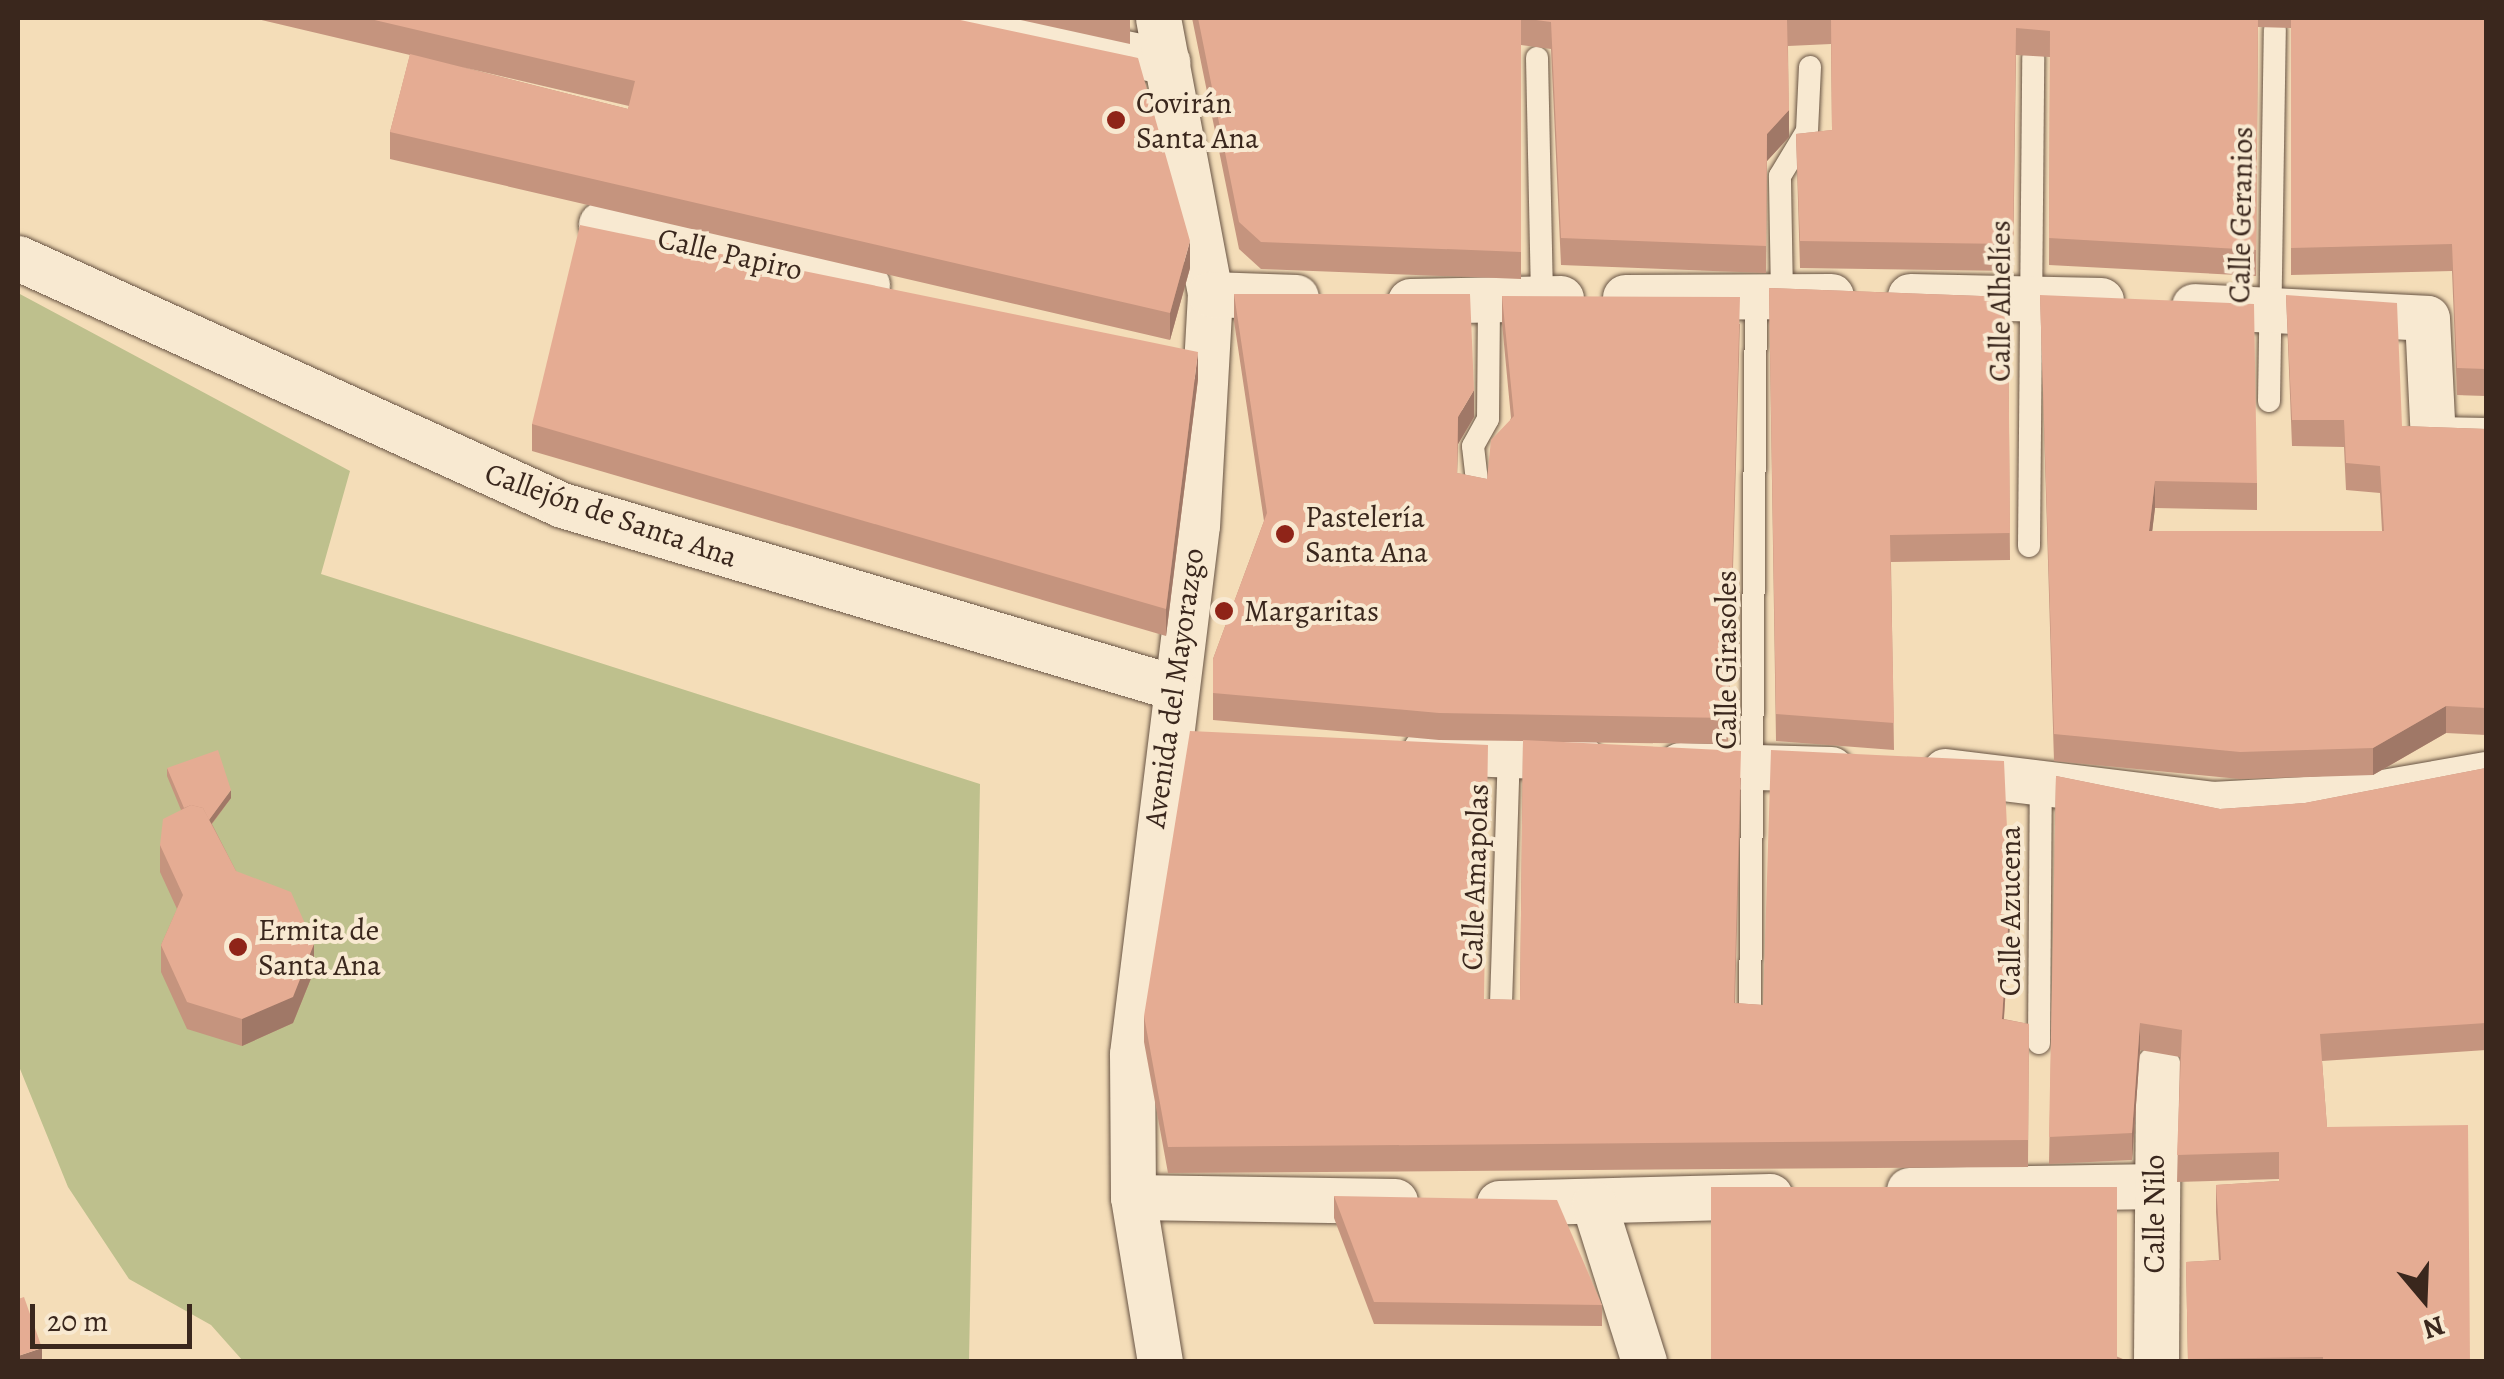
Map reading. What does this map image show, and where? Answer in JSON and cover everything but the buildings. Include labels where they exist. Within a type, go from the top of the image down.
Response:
[{"type":"street","points":[[957,18],[1167,62]]},
{"type":"street","name":"Avenida del Mayorazgo","points":[[1158,18],[1210,294],[1210,364],[1164,744],[1132,1054],[1133,1197],[1160,1362]]},
{"type":"street","name":"Calle Papiro","points":[[601,224],[906,294]]},
{"type":"street","name":"Callejón de Santa Ana","points":[[18,258],[562,504],[1173,687]]},
{"type":"street","points":[[1210,294],[1489,303],[1542,298],[2029,296],[2427,318],[2433,439],[2486,440]]},
{"type":"street","points":[[1153,351],[1210,364]]},
{"type":"street","points":[[1164,744],[1221,745]]},
{"type":"street","points":[[1374,749],[1509,753],[1756,770],[1881,768],[2041,781],[2212,804],[2360,796],[2486,774]]},
{"type":"street","name":"Calle Nilo","points":[[2156,1362],[2152,1186],[2158,1067]]},
{"type":"street","points":[[1865,1192],[2152,1186]]},
{"type":"street","points":[[1133,1197],[1594,1204],[1807,1194]]},
{"type":"street","points":[[1594,1204],[1644,1362]]},
{"type":"lane","name":"Calle Geranios","points":[[2270,402],[2268,310],[2275,30]]},
{"type":"lane","points":[[1538,58],[1542,298]]},
{"type":"lane","name":"Calle Alhelíes","points":[[2029,546],[2033,58]]},
{"type":"lane","name":"Calle Girasoles","points":[[1750,1023],[1769,296],[1780,176],[1807,132],[1810,67]]},
{"type":"lane","points":[[1478,490],[1473,446],[1488,419],[1489,303]]},
{"type":"lane","name":"Calle Amapolas","points":[[1501,1004],[1509,753]]},
{"type":"lane","name":"Calle Azucena","points":[[2038,1042],[2041,781]]},
{"type":"green space","points":[[18,293],[350,471],[321,574],[980,784],[969,1361],[243,1361],[211,1325],[129,1279],[68,1187],[18,1064]]},
{"type":"place","name":"Covirán Santa Ana","points":[[1116,120]]},
{"type":"place","name":"Pastelería Santa Ana","points":[[1285,534]]},
{"type":"place","name":"Margaritas","points":[[1224,611]]},
{"type":"place","name":"Ermita de Santa Ana","points":[[238,947]]}]
